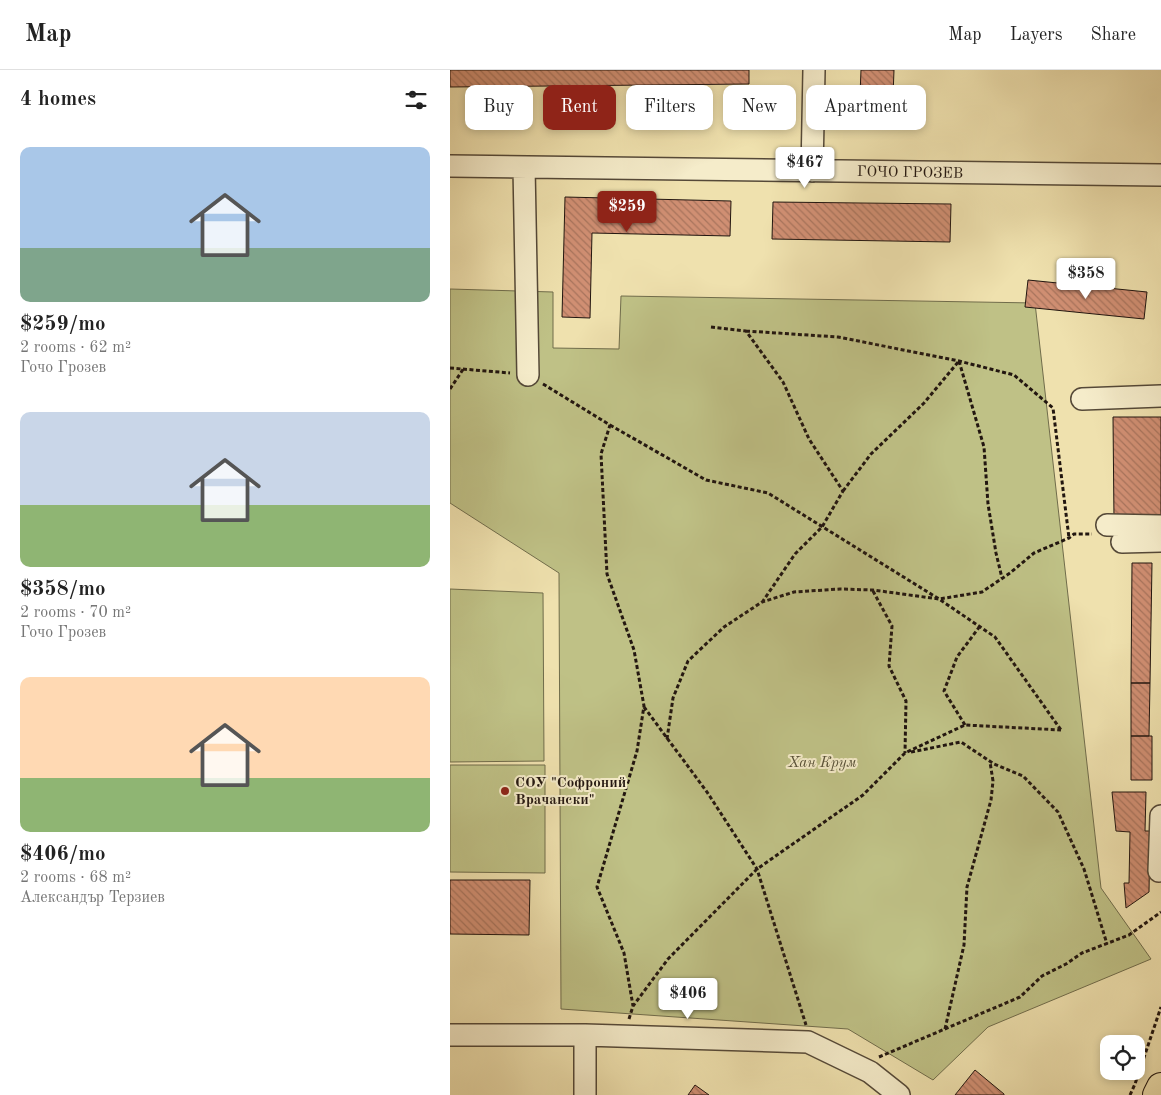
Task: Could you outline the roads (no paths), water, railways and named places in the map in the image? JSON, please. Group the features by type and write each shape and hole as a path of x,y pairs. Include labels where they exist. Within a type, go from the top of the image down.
{"main road":[{"path":"1157,1095 1161,1087"}],"street":[{"path":"812,171 814,70"},
{"name":"ГОЧО ГРОЗЕВ","path":"450,166 1161,176"},
{"path":"524,168 528,374"},
{"path":"1082,399 1161,396"},
{"path":"1100,529 1161,526"},
{"path":"1122,542 1161,541"},
{"path":"1159,871 1161,816"},
{"path":"450,1035 585,1035 808,1042 870,1072 899,1095"},
{"path":"585,1035 585,1095"}],"place":[{"name":"СОУ \"Софроний Врачански\"","path":"505,791"}],"park label":[{"name":"Хан Крум","path":"822,762"}]}
